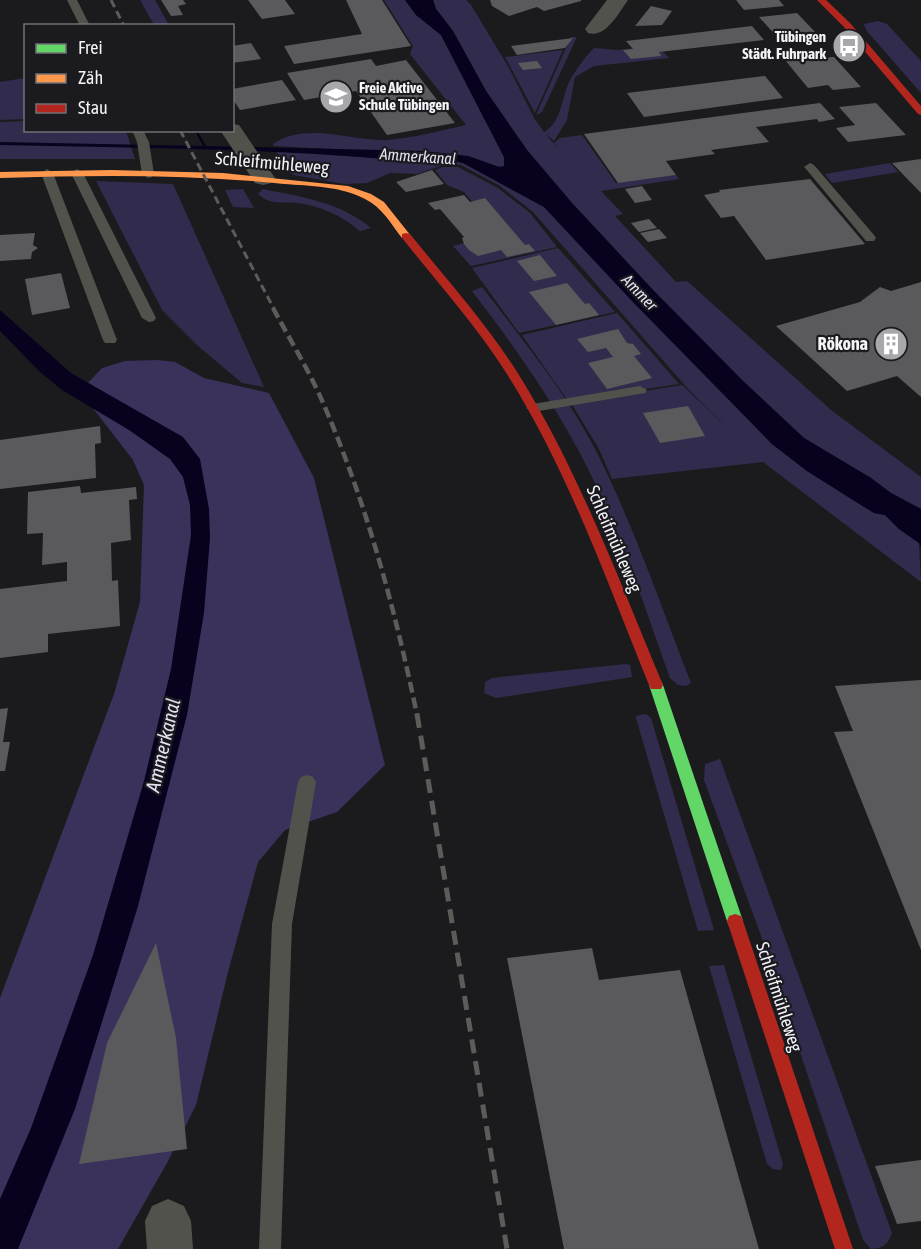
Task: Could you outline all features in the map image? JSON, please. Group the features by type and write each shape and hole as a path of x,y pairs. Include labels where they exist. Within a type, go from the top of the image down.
{"street":[{"path":"595,29 618,0"},
{"path":"821,0 845,23 921,112"},
{"path":"232,132 263,178"},
{"name":"Schleifmühleweg","path":"0,175 77,173 263,178 361,192 378,202 480,329 533,408 566,468 660,695 844,1249"}],"lane":[{"path":"72,0 84,24"},
{"path":"138,132 143,142 148,174"},
{"path":"810,167 870,238"},
{"path":"47,173 110,340"},
{"path":"77,173 149,318"},
{"path":"533,408 640,390"},
{"path":"270,1249 282,924 307,782"}],"shaded area":[{"path":"140,0 155,0 168,24 153,24"},
{"path":"384,0 405,0 416,15 441,35 504,157 504,166 499,167 468,156 274,146 273,144 286,137 299,134 314,133 387,140 466,125 410,54 413,46"},
{"path":"433,0 466,0 471,5 544,132 550,128 558,116 571,78 594,48 618,50 657,46 669,58 594,66 575,77 567,120 554,141 545,133 559,150 554,143 560,138 582,135 616,183 676,175 679,179 601,191 623,214 615,216 676,282 687,281 831,410 921,477 921,509 891,493 871,478 804,438 743,381 654,291 572,203 527,150 486,91 453,31 436,9"},
{"path":"878,21 887,24 921,61 921,93 866,30 864,24"},
{"path":"571,37 576,37 576,39 542,112 536,115"},
{"path":"563,50 535,113 505,57"},
{"path":"24,78 24,119 0,120 0,82"},
{"path":"24,121 24,132 126,132 135,159 0,159 0,122"},
{"path":"276,151 389,159 452,160 463,163 544,207 772,444 807,471 853,500 874,513 885,515 899,529 919,543 921,582 763,462 612,479 599,449 571,403 682,385 730,430 689,390 533,212 500,186 461,165 446,164 417,174 390,173 367,183 345,184 293,175"},
{"path":"890,163 898,172 832,183 825,174"},
{"path":"443,167 458,167 498,188 530,213 557,247 471,266 453,246 499,234 464,192 447,185 435,170"},
{"path":"96,181 173,184 264,387 242,383 198,346 162,310"},
{"path":"243,189 254,208 233,207 225,190"},
{"path":"263,189 333,206 347,212 371,228 360,231 339,216 323,209 298,203 268,200 258,194"},
{"path":"558,248 615,312 519,333 472,268"},
{"path":"482,287 556,385 594,447 634,534 691,683 686,686 678,685 670,678 636,581 584,461 540,386 472,291"},
{"path":"617,313 679,384 568,401 522,335"},
{"path":"125,361 175,362 204,378 269,393 314,478 385,765 337,812 285,830 258,862 228,972 196,1105 167,1163 118,1249 0,1249 0,998 114,694 140,602 144,485 133,460 89,403 85,386 102,368"},
{"path":"630,665 632,677 496,698 484,693 485,682 492,678"},
{"path":"646,714 651,718 714,930 698,931 636,718 636,716"},
{"path":"720,759 892,1233 887,1243 879,1248 871,1249 863,1240 760,933 704,780 705,764"},
{"path":"724,965 783,1164 781,1170 773,1169 767,1164 709,966"}],"water":[{"path":"405,0 433,0 436,9 453,31 486,91 527,150 572,203 654,291 743,381 804,438 871,478 891,493 921,509 921,547 885,515 874,513 853,500 807,471 772,444 544,207 463,163 444,160 242,151 0,145 0,142 203,146 196,132 198,132 206,146 424,151 468,156 499,167 504,166 504,157 441,35 416,15"},
{"name":"Ammerkanal","path":"0,310 71,373 183,437 200,459 209,509 210,538 204,613 187,715 138,906 75,1109 18,1249 0,1249 0,1199 31,1128 93,955 144,781 171,669 191,535 190,505 183,477 170,459 129,430 62,390 40,372 0,331"}],"building":[{"path":"161,0 183,0 186,4 178,6 183,15 171,16"},
{"path":"248,0 285,0 295,14 262,19"},
{"path":"346,0 382,0 411,46 294,64 284,46 362,34"},
{"path":"490,0 581,1 544,11 537,7 509,16 492,6"},
{"path":"736,0 779,0 784,6 744,10"},
{"path":"651,6 672,11 662,25 635,26"},
{"path":"797,13 816,33 778,38 759,17"},
{"path":"752,26 764,40 659,52 661,56 631,59 623,50 633,49 626,41"},
{"path":"573,38 565,48 517,55 511,46"},
{"path":"251,43 261,59 234,63 234,46"},
{"path":"834,57 861,87 833,90 828,85 808,88 785,60"},
{"path":"371,59 376,66 406,60 455,123 387,135 356,91 304,100 287,73"},
{"path":"537,61 542,68 523,70 518,63"},
{"path":"765,76 783,98 644,117 627,93"},
{"path":"282,80 296,100 240,110 234,101 234,89"},
{"path":"820,103 835,119 819,122 817,119 756,127 769,142 711,150 715,154 666,161 676,175 618,183 584,134"},
{"path":"876,103 906,135 848,142 836,128 855,125 839,107"},
{"path":"921,159 921,193 892,163"},
{"path":"432,170 444,184 406,192 396,182"},
{"path":"810,179 865,244 766,260 734,216 721,218 704,195 720,192 719,190"},
{"path":"642,186 652,200 635,203 625,189"},
{"path":"464,195 470,202 485,198 525,245 529,244 535,251 507,257 501,250 478,256 469,250 464,244 462,238 464,237 440,209 435,210 428,203"},
{"path":"649,219 657,228 639,232 631,223"},
{"path":"659,229 667,238 648,242 640,233"},
{"path":"35,233 33,245 38,248 32,252 31,259 0,261 0,235"},
{"path":"540,255 557,276 534,281 517,261"},
{"path":"61,273 70,308 32,315 25,279"},
{"path":"921,282 921,397 897,376 847,391 776,326 860,302 880,287 891,291"},
{"path":"567,283 585,304 589,303 599,315 556,325 529,292"},
{"path":"618,329 627,343 633,344 641,354 634,356 652,378 607,389 588,363 613,357 606,348 588,352 577,339"},
{"path":"688,406 705,436 660,443 643,413"},
{"path":"100,426 101,443 95,444 96,478 0,489 0,440"},
{"path":"80,486 81,493 136,487 137,499 129,500 131,540 111,543 112,581 118,580 120,626 48,634 48,652 0,658 0,589 67,581 67,562 42,565 43,533 27,534 28,492"},
{"path":"921,680 921,950 834,732 853,731 835,686"},
{"path":"8,708 3,742 10,742 5,771 0,771 0,709"},
{"path":"156,943 176,1038 187,1149 79,1164 107,1043"},
{"path":"592,948 599,980 680,970 759,1249 564,1249 507,958"},
{"path":"921,1160 921,1221 897,1224 875,1166"}],"railway":[{"path":"111,0 123,24"},
{"path":"181,132 274,309"},
{"path":"273,308 318,393 354,481 389,597 417,715"},
{"path":"417,714 507,1249"}],"traffic: fast":[{"path":"656,685 735,921"}],"traffic: slow":[{"path":"0,175 186,174 327,185 358,192 376,201 406,236"}],"traffic: jam":[{"path":"821,0 847,25 921,112"},
{"path":"406,236 498,352 524,393 579,500 656,685"},
{"path":"735,921 844,1249"}],"place":[{"name":"Tübingen Städt. Fuhrpark","path":"849,46"},
{"name":"Freie Aktive Schule Tübingen","path":"336,97"},
{"name":"Rökona","path":"891,344"}],"water label":[{"name":"Ammer","path":"640,292"}]}
